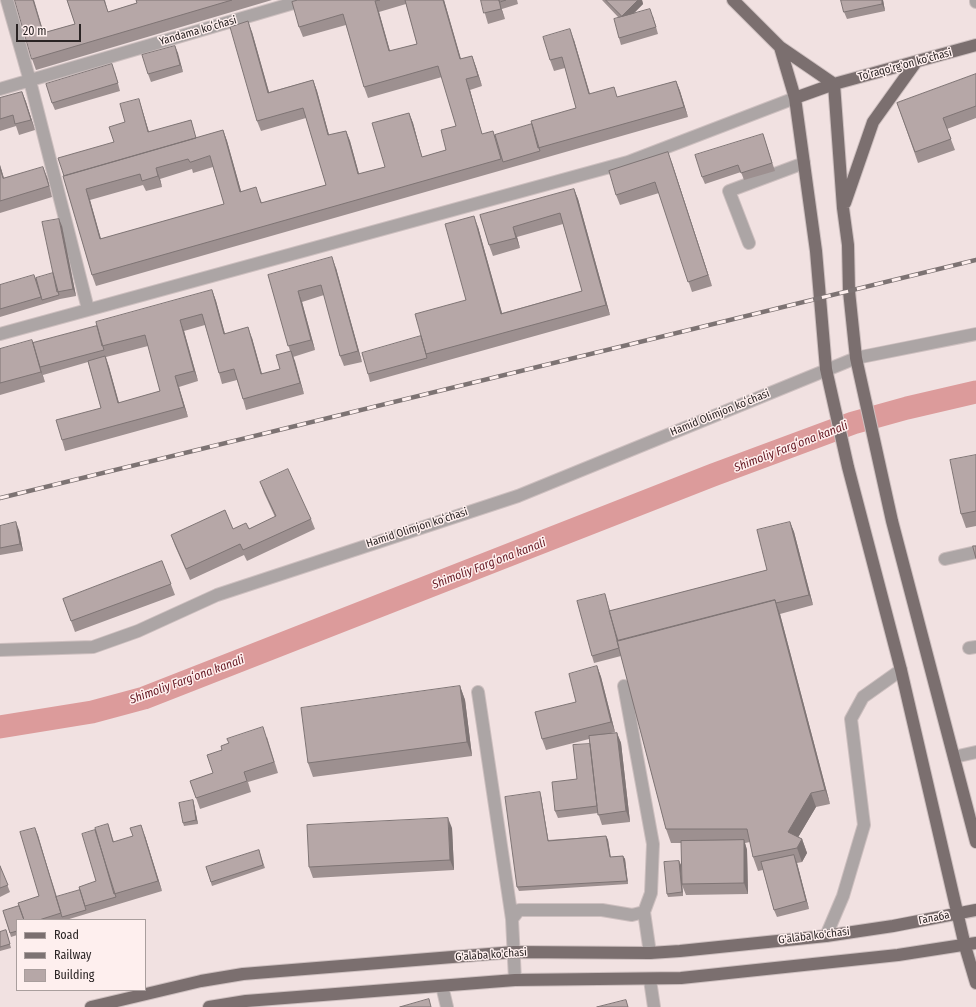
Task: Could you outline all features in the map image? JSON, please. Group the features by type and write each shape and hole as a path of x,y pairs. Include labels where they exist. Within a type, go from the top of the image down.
{"main road":[{"path":"733,0 780,47 834,84 843,208 848,245 849,291 856,358 879,464 930,672 976,842"},
{"name":"To'raqo'rg'on ko'chasi","path":"795,98 834,84 976,45"},
{"path":"780,47 795,98 816,251 826,369 848,467 901,670 958,913 970,945 976,983"},
{"path":"843,208 873,122 916,62"},
{"name":"Галаба","path":"893,926 976,910"},
{"name":"G'alaba ko'chasi","path":"91,1007 201,981 243,974 514,952 650,953 826,936 893,926"},
{"path":"209,1007 246,1001 515,980 650,980 681,978 898,955 970,945"}],"street":[{"path":"7,0 30,81 88,309"},
{"name":"Yandama koʻchasi","path":"0,89 304,0"},
{"path":"0,334 628,162 795,98"},
{"path":"749,243 729,191 804,163"},
{"name":"Hamid Olimjon koʻchasi","path":"0,650 93,647 138,631 217,595 518,496 856,358 976,334"},
{"path":"945,559 976,552"},
{"path":"826,936 843,896 864,825 850,719 863,697 901,670"},
{"path":"624,686 652,844 651,893 644,912 650,953"},
{"path":"478,692 512,919 515,980"},
{"path":"954,757 976,752"},
{"path":"512,919 519,910 528,908 602,910 632,915 644,912"},
{"path":"650,980 654,1007"},
{"path":"442,986 448,1007"}],"building":[{"path":"15,0 33,0 43,33 75,24 67,0 104,0 108,12 137,3 136,0 232,0 32,59"},
{"path":"298,0 380,0 375,1 389,51 417,44 405,0 443,0 460,59 472,56 478,76 466,79 482,134 493,131 501,159 92,275 63,176 223,130 240,192 256,187 261,203 326,185 303,108 257,121 230,27 248,21 268,93 313,80 328,135 346,131 358,174 385,167 372,123 409,113 422,157 446,150 441,130 456,126 438,66 364,87 343,14 299,27 292,2","holes":["210,156 224,204 100,239 86,189 140,174 142,181 158,176 156,168 188,159 190,162"]},
{"path":"481,0 499,0 501,9 484,13"},
{"path":"606,0 638,0 622,16"},
{"path":"841,0 882,0 882,4 844,12"},
{"path":"650,9 656,27 619,38 614,19"},
{"path":"570,29 589,94 614,87 617,97 676,81 684,107 538,148 531,121 576,108 562,57 550,60 543,37"},
{"path":"175,46 180,65 148,74 142,55"},
{"path":"112,64 118,83 52,103 46,84"},
{"path":"976,74 976,106 943,118 951,139 915,152 897,103"},
{"path":"22,92 31,120 15,124 13,115 0,119 0,98"},
{"path":"139,99 148,132 191,120 196,138 64,176 58,158 114,142 109,127 125,122 120,104"},
{"path":"532,124 540,151 503,162 495,135"},
{"path":"763,134 772,163 741,173 738,165 702,177 695,155"},
{"path":"668,152 708,275 688,282 655,182 616,195 609,171"},
{"path":"43,167 49,186 0,201 0,168 3,178"},
{"path":"574,189 606,305 426,354 415,314 466,300 445,224 474,216 501,314 582,291 560,213 513,227 516,238 489,245 480,215"},
{"path":"59,219 73,289 57,292 42,222"},
{"path":"332,257 358,351 340,356 321,285 298,291 311,340 288,346 268,275"},
{"path":"53,273 59,295 42,300 36,278"},
{"path":"34,275 41,297 0,309 0,285"},
{"path":"212,290 224,334 248,327 261,374 280,369 276,355 291,351 300,383 243,399 234,369 219,373 202,314 180,320 194,371 175,376 184,407 62,440 56,420 101,408 88,361 105,356 118,403 160,391 145,335 102,346 96,322"},
{"path":"97,326 104,350 40,367 33,343"},
{"path":"421,336 427,358 368,374 362,353"},
{"path":"32,340 41,372 0,383 0,349"},
{"path":"976,455 976,511 961,514 950,460"},
{"path":"288,469 311,519 243,550 240,544 186,569 171,535 225,510 233,529 246,523 249,529 276,516 260,482"},
{"path":"16,522 20,544 0,548 0,526"},
{"path":"790,522 809,595 776,603 775,600 618,641 609,611 767,570 757,530"},
{"path":"973,546 976,546 976,558"},
{"path":"162,561 171,584 71,621 63,599"},
{"path":"605,594 619,648 592,656 577,601"},
{"path":"775,600 825,790 811,793 788,832 802,839 797,848 753,857 747,829 666,829 617,641"},
{"path":"597,666 611,722 542,739 535,712 576,702 569,674"},
{"path":"460,686 467,742 308,763 301,708"},
{"path":"263,727 274,762 244,772 247,781 196,798 190,781 213,773 207,755 222,750 221,746 229,743 227,739"},
{"path":"617,733 626,811 598,815 589,736"},
{"path":"590,744 597,806 555,811 552,782 577,779 573,745"},
{"path":"540,792 548,841 606,836 610,857 623,856 627,881 517,887 505,797"},
{"path":"193,800 196,820 183,823 179,803"},
{"path":"448,818 450,860 309,867 307,825"},
{"path":"108,824 113,842 133,836 130,828 141,825 158,881 114,894 95,828"},
{"path":"35,828 61,913 42,919 24,919 18,903 39,896 20,832"},
{"path":"95,830 116,897 85,906 79,887 96,881 82,834"},
{"path":"744,840 744,883 682,884 681,841"},
{"path":"259,850 263,865 211,882 206,867"},
{"path":"794,855 806,901 774,910 761,862"},
{"path":"679,861 682,892 667,894 664,862"},
{"path":"0,866 8,885 0,888"},
{"path":"80,890 86,910 62,917 56,897"},
{"path":"19,906 24,919 16,919 16,931 10,933 3,911"},
{"path":"6,930 10,944 0,947 0,932"},
{"path":"429,999 431,1007 400,1007"},
{"path":"626,1000 628,1007 597,1007"}],"waterway":[{"name":"Shimoliy Fargʻona kanali","path":"0,727 92,712 144,698 713,475 853,423 907,408 976,392"}],"railway":[{"path":"0,498 976,260"}]}
